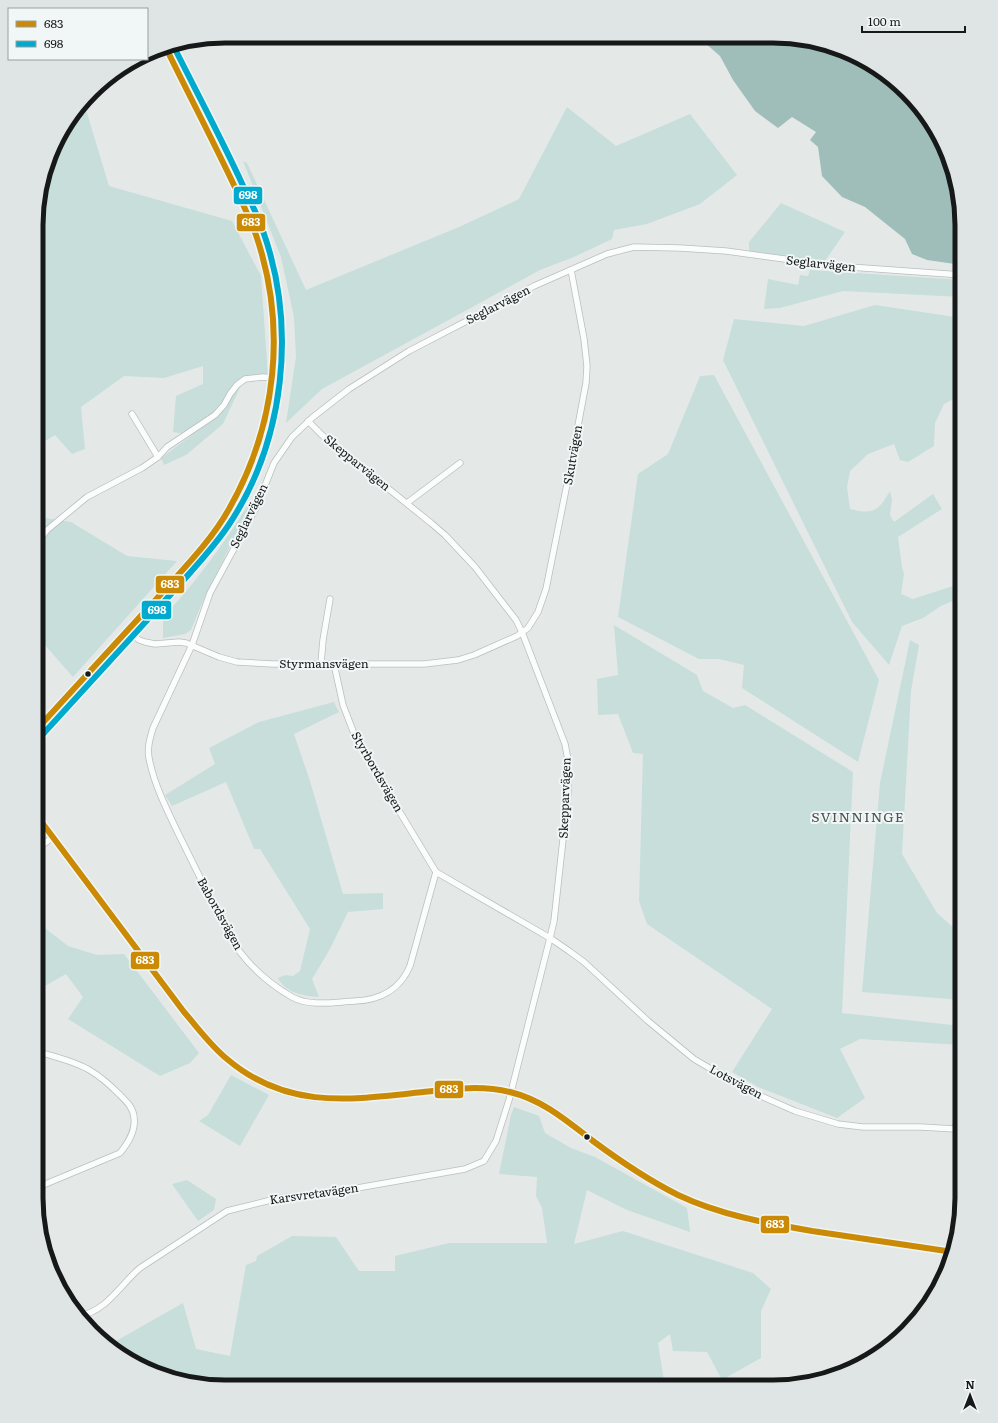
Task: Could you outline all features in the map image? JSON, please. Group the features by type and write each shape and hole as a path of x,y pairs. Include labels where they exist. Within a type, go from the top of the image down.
{"main road":[{"path":"43,722 203,546 228,510 249,470 257,448 269,404 274,378 274,338 271,295 264,262 255,233 224,165 168,53"}],"street":[{"name":"Seglarvägen","path":"192,645 210,593 256,508 274,463 288,442 308,421 349,389 409,351 534,286 613,252 634,247 719,250 836,266 955,274"},
{"name":"Skutvägen","path":"522,632 528,628 538,612 546,590 586,383 587,366 584,339 571,270"},
{"path":"43,536 47,530 87,497 142,468 158,457 167,447 215,414 224,405 237,385 245,379 263,377 274,378"},
{"path":"132,414 158,457"},
{"name":"Skepparvägen","path":"308,421 323,436 446,535 512,614 522,632 565,744 568,760 568,794 554,921 511,1092"},
{"path":"407,504 460,464"},
{"path":"321,663 323,640 330,599"},
{"name":"Styrmansvägen","path":"128,630 139,640 151,644 179,642 192,645 236,662 273,664 446,663 474,655 517,636 522,632"},
{"name":"Babordsvägen","path":"192,645 153,728 149,746 153,775 164,804 194,867 234,943 256,970 285,992 305,1002 359,1001 380,997 390,992 404,977 410,966 436,872"},
{"name":"Styrbordsvägen","path":"334,664 343,705 353,731 372,766 436,872"},
{"path":"43,824 207,1039 228,1060 261,1082 285,1092 304,1097 332,1099 352,1099 466,1088 489,1088 511,1092 539,1102 558,1113 634,1170 659,1185 687,1199 721,1212 766,1224 947,1251"},
{"path":"43,844 53,837"},
{"name":"Lotsvägen","path":"436,872 550,938 584,962 648,1021 694,1059 745,1089 795,1111 838,1124 863,1127 921,1127 955,1129"},
{"path":"43,1053 65,1060 90,1071 113,1088 129,1104 134,1117 134,1129 129,1142 120,1153 43,1185"},
{"name":"Karsvretavägen","path":"85,1314 95,1311 111,1299 140,1268 227,1211 279,1198 346,1190 465,1169 484,1161 496,1141 511,1092"}],"shaded area":[{"path":"705,43 785,43 820,49 864,67 893,88 910,105 931,134 949,178 955,213 955,264 927,260 912,254 905,239 865,207 842,197 822,176 818,147 810,140 816,132 792,117 778,128 755,111 733,80 720,56"},
{"path":"567,107 616,146 690,114 737,175 700,204 647,224 614,230 612,239 574,257 540,270 322,389 286,423 296,357 294,317 281,257 243,161 247,163 306,290 459,227 519,199"},
{"path":"86,108 109,186 232,221 261,276 268,376 242,383 223,424 186,455 164,465 161,458 192,435 173,432 176,396 203,384 203,366 164,378 124,376 81,407 85,449 72,454 55,435 43,442 43,213 49,178 57,156 67,134"},
{"path":"781,203 845,232 825,261 749,251 749,242"},
{"path":"810,270 955,280 955,297 843,291 780,308 764,309 768,279 798,285 800,275 808,276"},
{"path":"875,305 955,317 955,398 944,404 935,423 934,446 908,462 900,460 894,444 868,454 850,471 847,487 850,509 865,512 874,510 882,503 890,491 892,500 890,515 894,522 933,494 942,509 898,537 904,574 901,594 913,599 955,585 955,600 941,606 923,618 902,626 889,665 852,622 723,360 734,319 804,326"},
{"path":"714,375 879,680 858,762 742,688 744,665 719,659 699,659 618,617 638,474 668,454 700,376"},
{"path":"250,502 251,505 205,596 191,630 185,634 163,638 163,617 210,562"},
{"path":"43,518 71,522 127,556 177,561 73,677 43,643"},
{"path":"614,625 697,675 703,691 733,708 745,705 853,772 842,1013 955,1025 955,1045 860,1039 840,1049 865,1098 837,1118 758,1087 732,1072 772,1009 647,924 639,901 643,754 633,753 618,714 598,715 597,679 618,675"},
{"path":"910,640 919,645 911,691 902,854 937,913 955,928 955,999 862,992 880,783"},
{"path":"334,702 339,712 294,734 310,781 343,894 383,893 383,909 348,912 330,949 312,979 319,997 296,993 285,987 278,978 285,975 293,976 300,971 310,929 260,849 254,849 226,782 172,806 165,795 215,764 209,748 259,722"},
{"path":"43,926 68,946 97,955 124,954 199,1053 190,1063 160,1076 68,1019 83,997 66,974 43,987"},
{"path":"231,1075 269,1095 240,1146 199,1121 208,1115"},
{"path":"514,1107 539,1116 545,1133 571,1148 595,1157 687,1208 690,1232 627,1210 587,1190 574,1244 623,1231 753,1273 771,1289 761,1311 761,1358 722,1380 707,1352 673,1351 670,1334 658,1343 664,1380 213,1380 178,1374 156,1366 134,1356 115,1343 183,1303 196,1349 230,1356 246,1265 256,1261 257,1256 292,1236 336,1237 359,1271 395,1271 395,1256 449,1243 547,1243 542,1208 536,1196 537,1177 499,1174"},
{"path":"187,1180 216,1199 214,1210 198,1221 172,1184"}],"transit line":[{"name":"698","path":"43,734 205,556 221,536 247,493 262,458 273,421 280,383 282,344 280,306 274,268 263,231 255,211 175,50"},
{"name":"683","path":"43,722 197,554 222,521 245,477 258,444 267,409 272,375 274,340 272,304 266,269 256,235 247,214 224,164 168,53"},
{"name":"683","path":"43,824 184,1012 204,1036 227,1059 250,1075 273,1087 296,1094 320,1098 344,1099 466,1088 510,1092 533,1100 554,1112 613,1156 656,1183 678,1195 710,1208 744,1218 795,1228 947,1251"}],"district":[{"name":"SVINNINGE","path":"858,817"}]}
